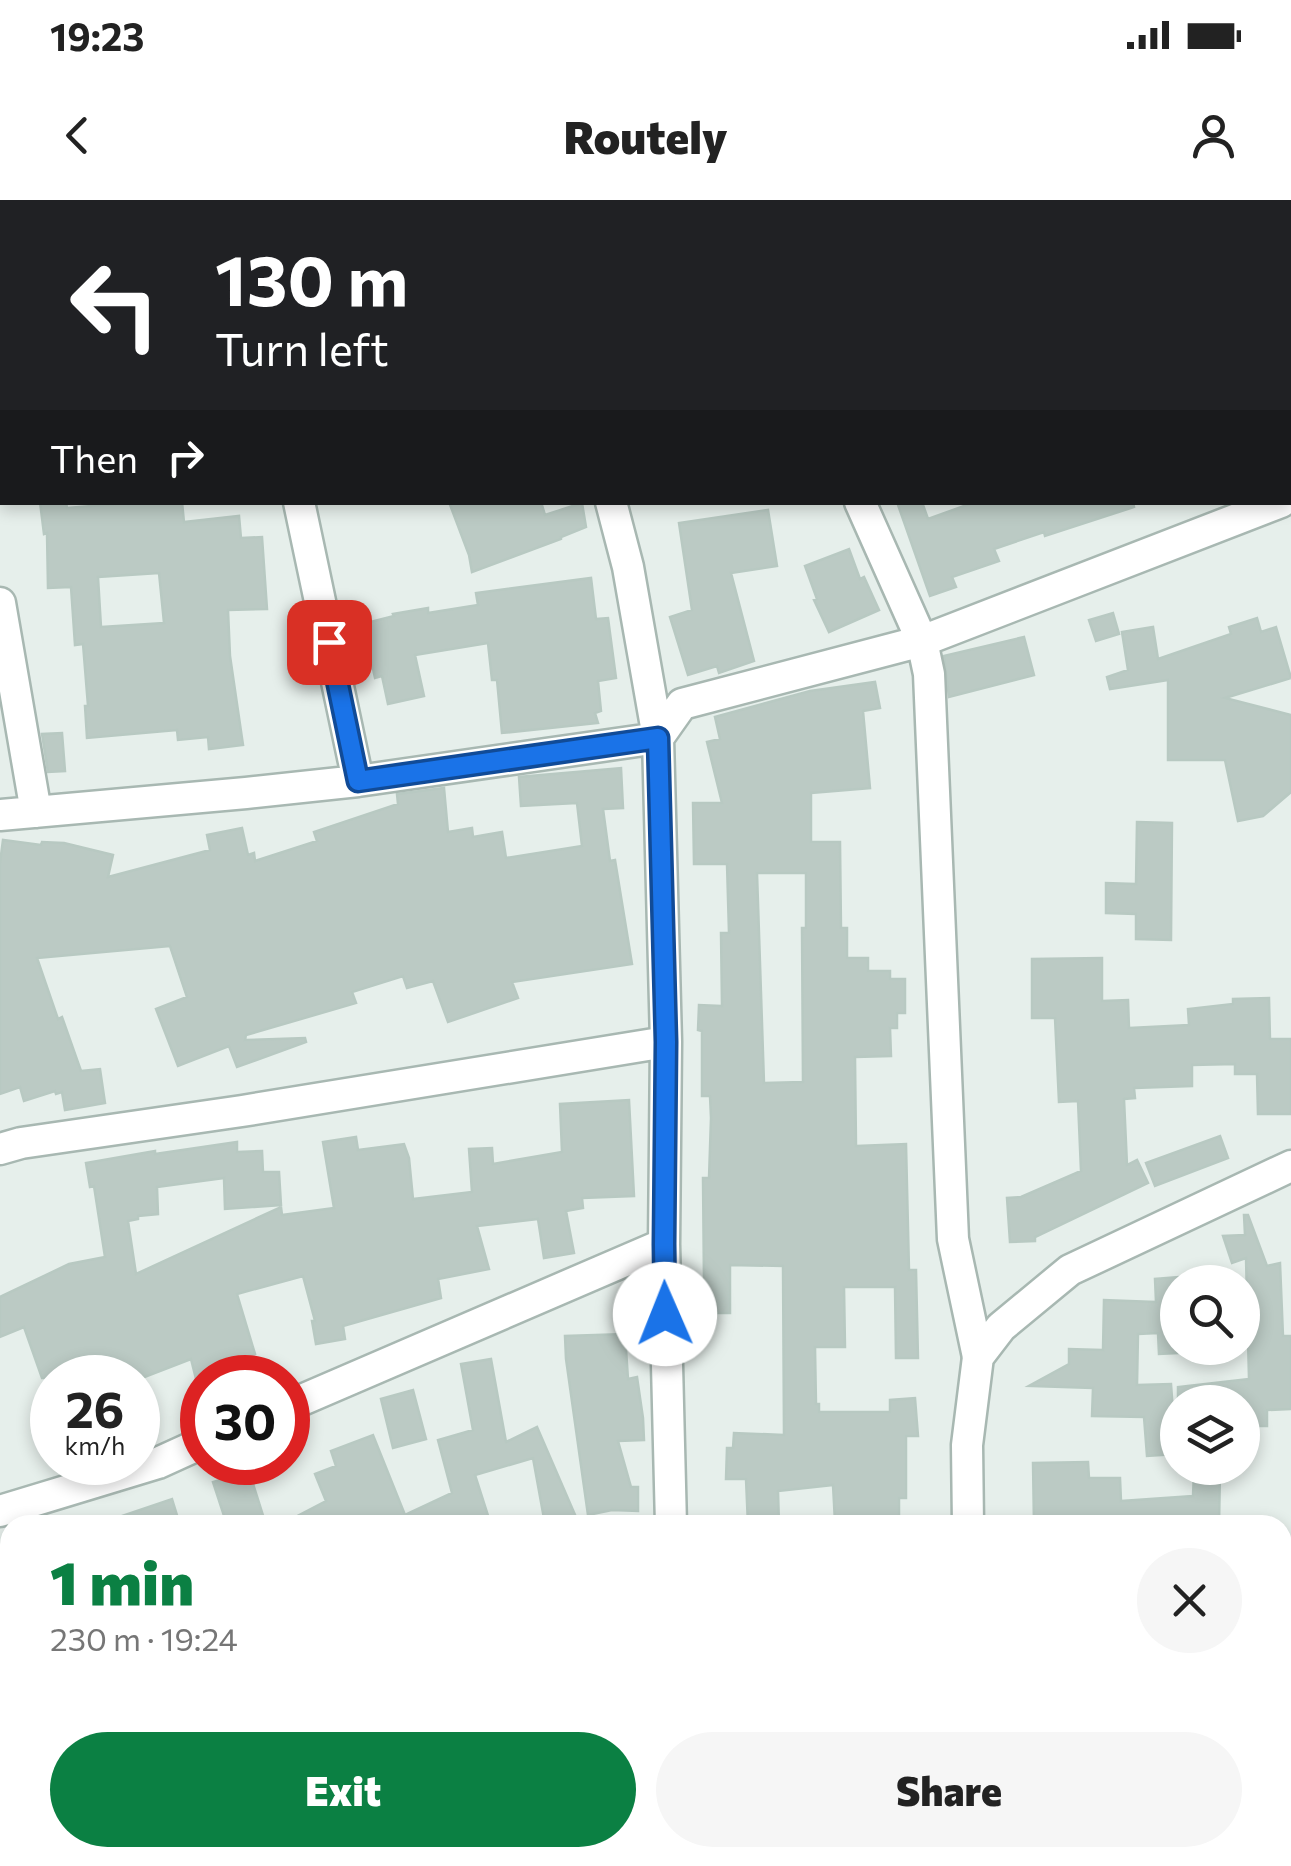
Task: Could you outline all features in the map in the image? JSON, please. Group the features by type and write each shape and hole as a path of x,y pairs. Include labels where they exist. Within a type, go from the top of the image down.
{"street":[{"path":"300,505 358,781"},
{"path":"612,505 628,567 658,738 666,1042 664,1244 671,1515"},
{"path":"861,505 922,641 929,674 953,1239 978,1357 967,1446 968,1515"},
{"path":"0,815 358,781 658,738 682,704 922,641 1273,505"},
{"path":"0,603 36,812"},
{"path":"0,1149 666,1042"},
{"path":"978,1357 1001,1326 1070,1270 1291,1166"},
{"path":"310,1397 664,1244"},
{"path":"0,1510 180,1453"}],"building":[{"path":"40,505 182,505 184,522 239,516 241,538 262,537 267,609 228,610 230,656 243,745 209,749 208,737 178,740 177,730 87,738 83,644 75,645 71,587 48,588 47,533 44,534","holes":["159,573 164,623 101,627 98,577"]},
{"path":"450,505 542,505 545,515 582,505 586,527 561,539 472,572"},
{"path":"898,505 923,505 928,519 967,505 1134,505 994,549 999,561 952,577 956,587 930,596"},
{"path":"768,510 777,566 731,573 754,661 719,673 717,666 688,675 670,617 692,610 679,523"},
{"path":"849,549 860,579 864,577 879,610 829,632 814,600 817,599 805,566"},
{"path":"591,578 596,619 608,618 616,678 598,681 598,723 502,733 497,680 492,680 488,643 415,655 424,696 388,704 382,676 375,678 363,624 428,608 428,613 478,605 476,593"},
{"path":"1113,613 1119,634 1096,641 1089,620"},
{"path":"1257,618 1261,632 1276,627 1291,678 1225,698 1291,715 1291,792 1263,816 1238,821 1225,760 1168,760 1168,680 1110,689 1107,677 1128,670 1122,632 1153,627 1158,659 1231,634 1229,627"},
{"path":"1024,637 1034,675 949,697 944,656"},
{"path":"875,682 880,708 863,711 870,788 811,793 811,842 840,842 841,928 847,928 847,958 868,958 868,971 890,971 890,979 905,979 905,1013 897,1013 897,1028 890,1028 891,1056 855,1057 856,1146 906,1144 909,1270 916,1270 918,1358 896,1358 895,1287 844,1287 845,1347 815,1347 816,1404 819,1412 890,1412 890,1400 915,1398 918,1436 906,1436 906,1498 899,1498 899,1515 835,1515 833,1485 778,1491 779,1515 748,1515 746,1479 726,1479 727,1448 733,1448 734,1433 784,1435 783,1266 730,1265 730,1313 699,1313 699,1284 704,1284 703,1178 709,1178 711,1118 710,1096 702,1096 699,1005 722,1006 721,933 729,933 727,864 694,864 693,803 722,803 707,742 720,739 715,717 810,691","holes":["757,873 806,873 806,928 802,928 803,1082 764,1083"]},
{"path":"62,733 65,771 48,772 42,734"},
{"path":"621,768 623,808 603,809 632,964 512,982 518,998 448,1022 433,981 407,988 403,976 352,992 356,1003 246,1035 245,1040 305,1038 306,1042 237,1067 229,1046 178,1066 156,1009 187,997 170,946 37,958 81,1071 100,1069 105,1103 65,1110 62,1092 24,1101 20,1087 0,1094 3,840 41,845 64,843 113,855 108,877 210,850 207,835 242,828 248,855 254,853 255,861 317,841 314,832 398,804 397,794 444,788 448,832 472,828 473,837 502,832 506,858 582,846 577,803 521,806 519,777"},
{"path":"1137,822 1172,823 1171,940 1136,939 1136,914 1106,913 1106,883 1136,884"},
{"path":"1102,958 1102,1001 1128,1000 1129,1028 1189,1025 1188,1009 1233,1004 1233,999 1269,998 1270,1039 1291,1039 1291,1114 1258,1114 1257,1074 1235,1074 1235,1064 1192,1065 1192,1086 1134,1088 1135,1098 1124,1099 1127,1165 1137,1160 1148,1183 1035,1237 1035,1241 1010,1242 1007,1198 1021,1197 1081,1171 1078,1101 1059,1102 1055,1018 1032,1018 1032,959"},
{"path":"629,1100 634,1196 582,1198 583,1208 566,1211 574,1253 544,1258 538,1219 477,1226 489,1269 438,1279 441,1298 343,1326 345,1339 316,1344 315,1321 303,1276 237,1294 255,1354 180,1355 180,1363 160,1371 160,1355 34,1355 24,1327 0,1337 0,1297 69,1264 105,1257 94,1186 90,1187 86,1163 237,1142 237,1152 262,1151 263,1172 279,1172 281,1205 225,1209 224,1178 157,1187 158,1214 128,1221 136,1274 281,1207 282,1215 334,1208 323,1142 356,1137 358,1150 404,1144 413,1199 472,1192 469,1149 492,1148 493,1164 562,1152 560,1104"},
{"path":"1220,1136 1228,1158 1155,1186 1146,1163"},
{"path":"1244,1215 1248,1215 1267,1266 1280,1263 1283,1336 1291,1336 1291,1409 1267,1410 1267,1426 1260,1426 1260,1385 1196,1385 1249,1379 1249,1365 1260,1365 1260,1265 1246,1265 1246,1258 1232,1263 1223,1236 1245,1235"},
{"path":"1155,1279 1160,1279 1160,1354 1158,1333 1138,1334 1137,1385 1171,1384 1171,1385 1160,1385 1160,1455 1147,1456 1144,1417 1092,1416 1093,1388 1029,1386 1069,1364 1069,1349 1103,1350 1104,1300 1156,1302"},
{"path":"625,1334 628,1379 637,1377 644,1440 618,1441 631,1487 638,1487 638,1511 612,1510 588,1515 565,1336"},
{"path":"491,1359 506,1442 537,1427 575,1515 543,1515 533,1458 475,1475 488,1515 405,1515 452,1493 438,1440 473,1430 461,1364"},
{"path":"413,1390 426,1439 393,1448 381,1399"},
{"path":"373,1435 405,1515 299,1515 326,1501 315,1474 336,1466 331,1451"},
{"path":"1088,1462 1089,1478 1120,1478 1121,1501 1193,1496 1193,1485 1220,1485 1219,1515 1034,1515 1033,1463"},
{"path":"214,1485 253,1485 263,1515 224,1515"},
{"path":"172,1499 177,1515 125,1515"}],"route":[{"path":"329,642 358,781 658,738 666,1042 665,1314"}]}
